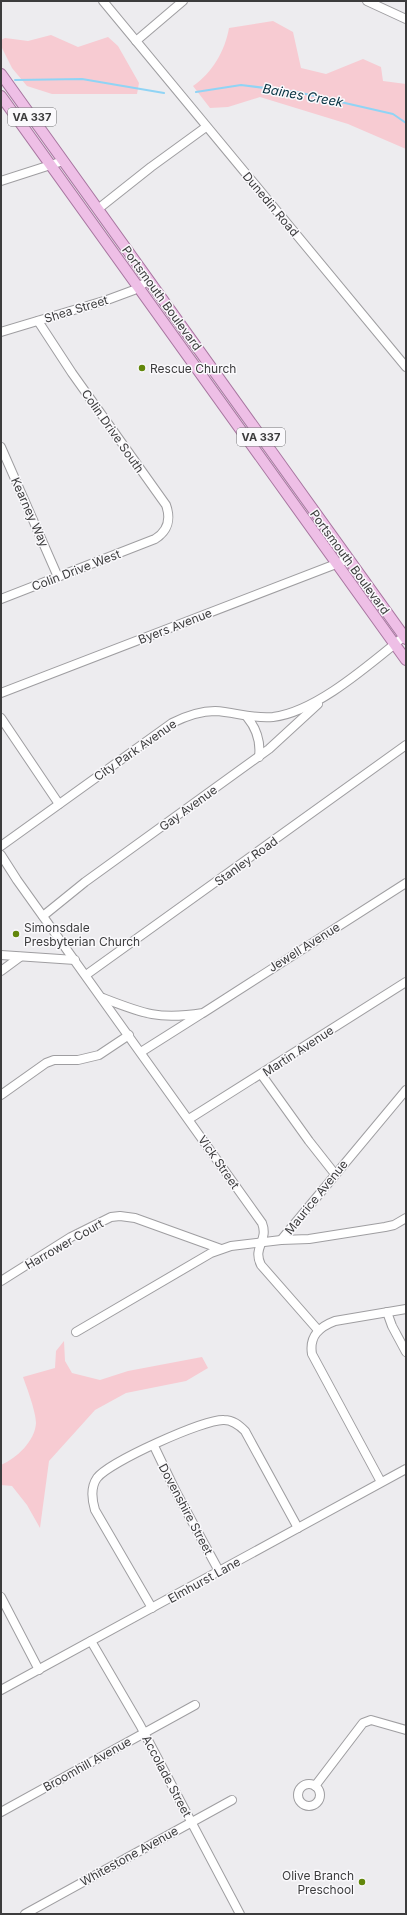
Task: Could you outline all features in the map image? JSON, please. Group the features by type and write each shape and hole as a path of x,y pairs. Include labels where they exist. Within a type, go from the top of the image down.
{"main road":[{"name":"Portsmouth Boulevard","path":"1,74 405,637"},
{"name":"Portsmouth Boulevard","path":"1,96 406,660"}],"street":[{"name":"Dunedin Road","path":"103,1 406,367"},
{"path":"172,11 173,1"},
{"path":"136,41 183,1"},
{"path":"367,1 406,19"},
{"path":"98,209 151,167 206,127"},
{"path":"1,181 63,160"},
{"name":"Shea Street","path":"1,332 101,302 138,287 149,280"},
{"name":"Colin Drive South","path":"38,321 72,373 166,505 169,518 167,526 158,537 151,540"},
{"name":"Kearney Way","path":"1,446 58,577"},
{"name":"Colin Drive West","path":"1,599 151,540"},
{"name":"Byers Avenue","path":"1,693 349,559"},
{"name":"City Park Avenue","path":"1,846 172,723 182,718 205,712 216,711 247,717 272,717 296,712 310,705 405,637"},
{"name":"Gay Avenue","path":"43,916 85,882 259,756 302,720 327,693"},
{"path":"247,717 257,731 260,744 259,756"},
{"path":"1,718 59,804"},
{"name":"Stanley Road","path":"86,975 406,745"},
{"name":"Vick Street","path":"1,855 262,1223 265,1230 258,1249 257,1257 261,1265 318,1330"},
{"name":"Jewell Avenue","path":"141,1052 406,883"},
{"path":"1,956 75,960"},
{"path":"1,971 20,957"},
{"name":"Martin Avenue","path":"189,1120 406,982"},
{"name":"Jewell Avenue","path":"102,998 150,1015 178,1017 203,1013"},
{"path":"1,1095 46,1063 54,1060 78,1060 99,1055 129,1035"},
{"path":"261,1074 309,1141 335,1174"},
{"name":"Maurice Avenue","path":"76,1332 221,1249 262,1241 281,1240 406,1090"},
{"name":"Harrower Court","path":"1,1281 71,1237 111,1217 120,1216 136,1218 221,1249"},
{"path":"281,1240 309,1239 385,1227 406,1218"},
{"path":"381,1482 312,1354 312,1342 318,1330 326,1324 406,1308"},
{"path":"387,1312 392,1326 406,1352"},
{"path":"152,1608 96,1510 92,1497 92,1489 98,1477 129,1457 195,1428 220,1420 236,1423 245,1431 298,1528"},
{"name":"Dovenshire Street","path":"154,1446 176,1492 219,1571"},
{"name":"Elmhurst Lane","path":"1,1690 406,1468"},
{"path":"1,1597 39,1670"},
{"name":"Accolade Street","path":"91,1641 144,1732 240,1914"},
{"name":"Broomhill Avenue","path":"1,1812 195,1705"},
{"path":"315,1786 363,1723 371,1720 406,1730"},
{"name":"Whitestone Avenue","path":"25,1914 232,1800"}],"shaded area":[{"path":"273,21 293,32 301,68 326,74 363,59 381,67 383,81 406,84 406,149 348,124 260,97 228,107 210,108 193,86 206,75 217,61 229,28"},
{"path":"51,35 78,47 108,37 118,46 139,83 137,94 52,94 27,86 12,68 1,46 1,40 5,38 28,41"},
{"path":"64,1341 65,1361 72,1373 100,1380 128,1371 202,1357 208,1368 186,1381 126,1393 95,1410 49,1461 40,1528 27,1505 12,1486 1,1485 1,1465 13,1458 24,1448 35,1430 35,1413 23,1377 55,1368 56,1351"}],"waterway":[{"name":"Baines Creek","path":"15,80 82,79 164,93"},
{"name":"Baines Creek","path":"196,92 241,85 297,92 393,114 406,123"}],"place":[{"name":"Rescue Church","path":"142,368"},
{"name":"Simonsdale Presbyterian Church","path":"16,934"},
{"name":"Olive Branch Preschool","path":"362,1882"}]}
